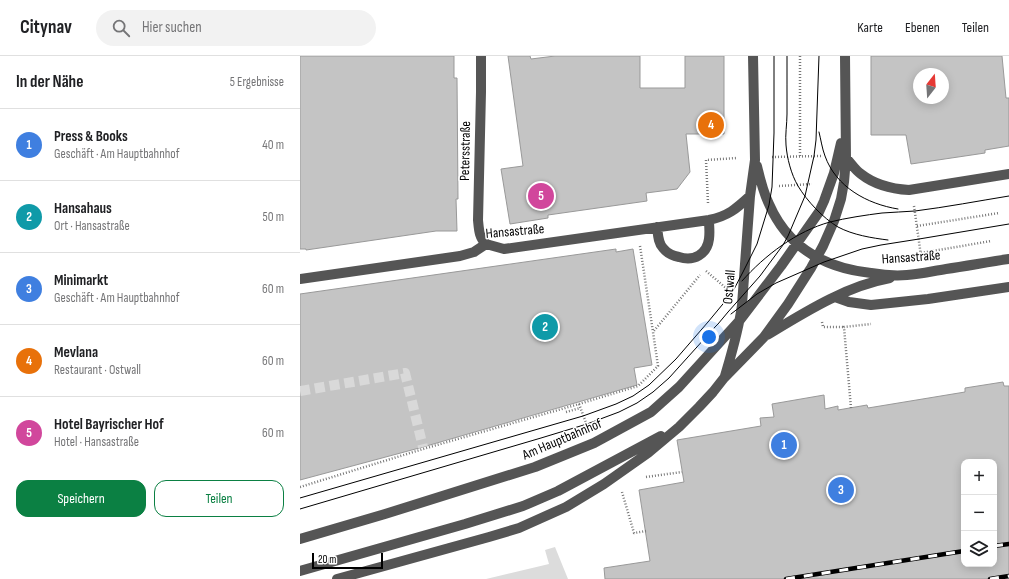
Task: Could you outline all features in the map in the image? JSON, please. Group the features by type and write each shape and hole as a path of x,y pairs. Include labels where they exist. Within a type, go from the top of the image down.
{"street":[{"name":"Petersstraße","path":"480,56 481,99 478,220 479,233 482,240 486,244"},
{"name":"Ostwall","path":"740,320 745,274 750,196 755,159 753,56"},
{"name":"Ostwall","path":"764,337 788,304 816,258 834,222 841,199 846,158 845,56"},
{"name":"Ostwall","path":"740,320 819,212 831,183 845,123"},
{"path":"846,158 862,174 880,185 894,189 909,190 1009,174"},
{"name":"Hansastraße","path":"755,159 762,188 776,219 788,236 796,244 824,262 857,272 885,275 907,275 1009,259"},
{"name":"Hansastraße","path":"300,279 460,256 474,252 486,244 504,249 720,218 732,211 750,196"},
{"path":"657,227 658,238 663,248 674,256 686,259 698,257 708,244 710,230 709,220"},
{"path":"337,579 518,528 566,507 604,484 648,453 679,427 764,337 807,311 835,297 864,285 884,279 907,275"},
{"path":"835,297 848,302 871,305 928,299 1009,287"},
{"path":"724,378 734,348 740,320"},
{"name":"Am Hauptbahnhof","path":"300,539 535,467 594,443 652,412 679,387 740,320"},
{"path":"300,571 523,506 558,491 679,427"}],"path":[{"path":"709,220 706,160 800,156 800,56"},
{"path":"762,188 831,183"},
{"path":"914,206 922,257"},
{"path":"917,226 999,213"},
{"path":"300,486 423,448 638,386 658,366 638,230"},
{"path":"921,253 991,241"},
{"path":"653,332 704,270"},
{"path":"821,321 823,327 844,327 876,323"},
{"path":"844,327 851,408"},
{"path":"566,412 580,408"},
{"path":"644,477 682,472"},
{"path":"621,489 634,533 646,531"}],"shaded area":[{"path":"555,547 568,579 486,579 549,564 545,550"}],"building":[{"path":"300,56 454,56 454,78 457,78 457,231 436,231 306,250 300,249"},
{"path":"508,56 530,56 531,59 555,56 640,56 640,88 685,88 685,56 724,56 724,134 686,134 690,172 677,189 646,193 647,201 548,215 548,218 510,224 501,169 523,166"},
{"path":"871,56 1002,56 1006,98 1009,98 1009,146 985,150 985,153 911,164 906,135 871,135"},
{"path":"616,249 616,252 633,249 652,365 634,368 637,385 423,447 300,480 300,294"},
{"path":"1003,382 1004,386 1009,386 1009,579 605,579 604,568 650,561 639,490 684,482 677,440 761,426 760,418 774,417 772,404 824,395 825,409 838,406 838,410 867,405 868,408 965,392 965,388"}],"tunnel":[{"path":"300,391 405,373 423,447"}],"tram line":[{"path":"300,498 583,416 616,404 633,396 649,385 676,359 732,293 757,244 769,205 772,187 774,56"},
{"path":"787,56 786,145 790,166 798,186 816,209 838,227 856,234 888,240"},
{"path":"300,509 587,424 619,412 637,403 653,392 669,378 760,276 788,236 805,196 814,156 819,56"},
{"path":"819,132 824,153 830,167 845,185 854,192 875,203 898,209"},
{"path":"742,281 751,271 782,245 806,231 830,222 882,213 927,209 1009,196"},
{"path":"731,314 757,294 776,283 824,262 862,249 1009,224"}],"railway":[{"path":"997,546 1009,544"},
{"path":"786,579 961,551"},
{"path":"990,579 1009,576"}],"place":[{"name":"Mevlana","path":"711,125"},
{"name":"Hotel Bayrischer Hof","path":"541,196"},
{"name":"Hansahaus","path":"545,327"},
{"name":"Press & Books","path":"784,445"},
{"name":"Minimarkt","path":"841,490"}]}
